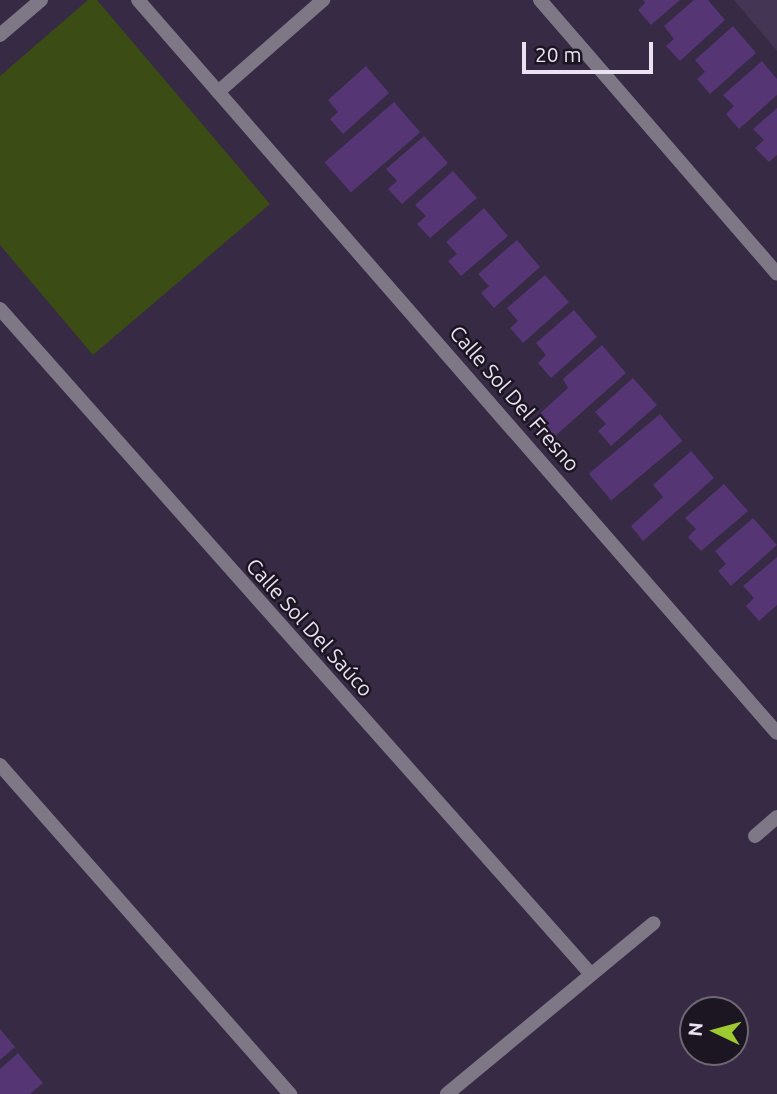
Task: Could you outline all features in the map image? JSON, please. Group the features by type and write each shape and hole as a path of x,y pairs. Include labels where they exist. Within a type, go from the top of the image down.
{"street":[{"path":"0,35 41,0"},
{"name":"Calle Sol Del Fresno","path":"138,0 777,733"},
{"path":"218,92 323,0"},
{"path":"540,0 777,274"},
{"name":"Calle Sol Del Saúco","path":"0,309 590,973"},
{"path":"0,765 290,1094"},
{"path":"755,836 777,817"},
{"path":"447,1094 590,973 654,923"}],"shaded area":[{"path":"734,0 777,0 777,51"}],"green space":[{"path":"88,0 97,0 270,204 93,355 0,245 0,76"}],"building":[{"path":"643,0 680,0 651,25 638,10 645,3"},
{"path":"694,0 708,0 725,20 680,61 666,46 674,39 664,26"},
{"path":"733,26 756,53 710,94 697,79 705,72 695,60"},
{"path":"762,61 777,79 777,95 739,129 726,114 734,106 723,95"},
{"path":"366,66 389,93 343,134 330,119 338,112 328,100"},
{"path":"394,102 420,132 351,193 325,162"},
{"path":"777,108 777,155 769,162 755,148 764,140 753,129"},
{"path":"424,136 448,163 402,204 388,189 397,181 386,169"},
{"path":"453,171 477,198 430,238 417,224 426,216 415,205"},
{"path":"484,208 508,236 461,276 448,261 457,254 446,242"},
{"path":"517,240 540,267 494,308 481,293 489,286 478,274"},
{"path":"545,275 569,302 523,343 510,328 518,321 507,308"},
{"path":"574,310 597,337 551,378 538,363 546,355 536,343"},
{"path":"602,345 626,373 554,437 536,417 568,388 563,379"},
{"path":"633,378 657,405 611,446 598,431 606,424 595,412"},
{"path":"660,414 682,441 611,501 589,474"},
{"path":"691,451 714,478 643,541 631,526 663,497 653,485"},
{"path":"724,484 748,511 701,551 688,537 696,529 685,518"},
{"path":"753,518 777,545 731,586 718,571 726,564 715,551"},
{"path":"777,557 777,605 759,621 746,606 754,598 743,586"},
{"path":"0,1029 15,1047 0,1060"},
{"path":"18,1053 43,1083 30,1094 0,1094 0,1069"}]}
